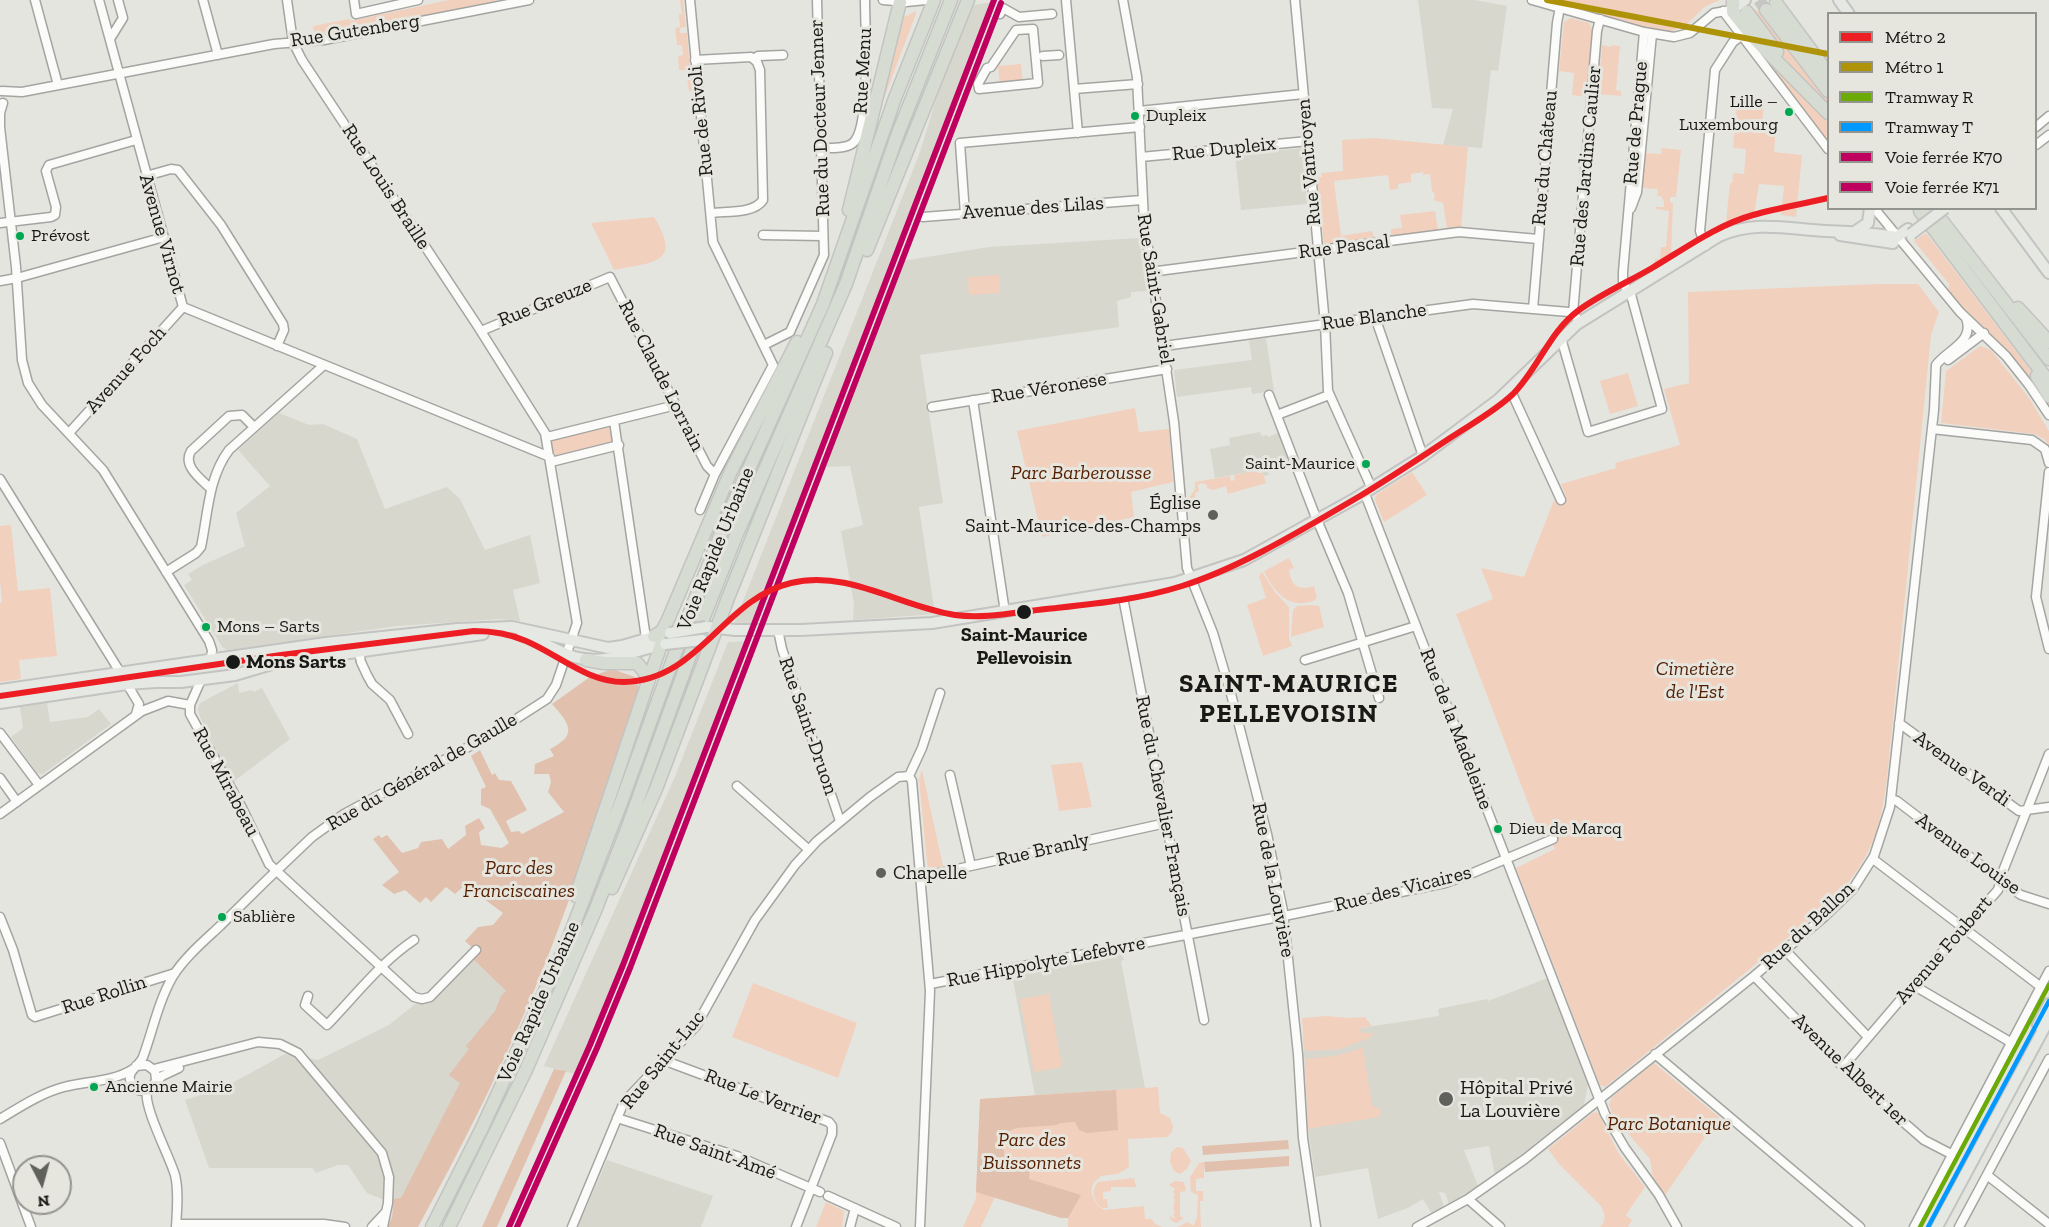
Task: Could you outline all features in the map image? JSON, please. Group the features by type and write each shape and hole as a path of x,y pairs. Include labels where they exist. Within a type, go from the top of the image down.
{"highway":[{"name":"Voie Rapide Urbaine","path":"449,1227 526,1070 595,911 729,553 844,290 897,136 951,0"},
{"path":"844,290 866,254 968,0"},
{"path":"840,258 846,220 922,1"},
{"name":"Voie Rapide Urbaine","path":"432,1227 482,1128 565,947 715,548 752,459 823,304 895,98 922,1"},
{"path":"1729,5 1770,55 1827,112"},
{"path":"1746,6 1814,99"},
{"path":"1827,72 1771,7 1827,90"},
{"path":"1930,210 2049,342"},
{"path":"1930,210 1997,311 2049,382"},
{"path":"1946,226 2049,359"},
{"path":"565,947 570,913 661,637 746,440 804,331 823,304"},
{"path":"1997,311 2049,396"},
{"path":"595,911 614,885 656,789 708,634 830,342 833,317"},
{"path":"586,660 604,663 637,663 646,674 647,685"}],"main road":[{"path":"1729,5 1746,6"},
{"path":"1855,231 1868,223 1871,210"},
{"path":"1910,232 1928,210"},
{"path":"1825,231 1857,239 1896,244 1942,210"},
{"path":"2002,210 2049,273"},
{"path":"0,703 127,684 201,680 244,674 268,665 439,630 504,627 529,630 608,648 661,637 915,625 1142,588 1190,576 1259,550 1368,491 1423,456 1476,418 1510,389 1561,338 1576,318 1629,292 1726,233 1752,226 1778,226 1825,231 1855,231 1899,240"},
{"path":"0,690 211,659 506,633 531,637 586,660 618,657 661,637"},
{"path":"618,657 661,637"},
{"path":"201,680 208,673 211,659"},
{"path":"120,672 127,684"},
{"path":"1982,1143 1990,1117 2049,1004"},
{"path":"1936,1227 2049,1019"},
{"path":"1946,1224 2049,1034"},
{"path":"1930,1227 1953,1186 1965,1173"}],"street":[{"path":"35,0 58,85"},
{"name":"Avenue Virnot","path":"99,0 183,307 551,460"},
{"path":"110,39 123,18 118,0"},
{"path":"203,0 218,55"},
{"path":"287,0 293,42"},
{"name":"Rue Gutenberg","path":"354,0 356,14 418,0"},
{"name":"Rue Gutenberg","path":"22,92 182,61 293,42 324,40 503,2 529,0"},
{"name":"Rue de Rivoli","path":"690,0 713,242 764,345"},
{"name":"Rue du Docteur Jenner","path":"764,345 790,332 824,255 817,0"},
{"name":"Rue Menu","path":"821,148 846,146 852,144 856,138 866,102 865,0"},
{"path":"883,0 922,1"},
{"path":"1066,0 1065,54 1074,89 1078,133"},
{"name":"Rue Saint-Gabriel","path":"1123,0 1138,84 1142,200 1150,272 1164,346 1175,429 1187,568 1190,576"},
{"name":"Rue Vantroyen","path":"1295,0 1325,324 1329,394"},
{"path":"1532,0 1648,33 1674,38 1693,31 1711,15 1729,5 1741,36 1827,148"},
{"name":"Rue du Château","path":"1533,309 1560,7"},
{"path":"1000,14 1003,8 1019,17 1052,14"},
{"name":"Rue des Jardins Caulier","path":"1576,318 1597,31 1600,19"},
{"path":"1033,29 1039,57 1038,83 979,89 978,84 987,68 991,67 1016,30 1033,29"},
{"name":"Rue de Prague","path":"1561,338 1588,432 1662,409 1623,277 1648,33"},
{"path":"1705,246 1700,231 1715,70 1733,42 1741,36"},
{"name":"Rue Louis Braille","path":"293,42 302,60 481,331 547,437"},
{"path":"1039,57 1065,54"},
{"path":"754,59 758,56 783,55"},
{"path":"695,60 747,57 754,59 760,70 763,200 760,205 753,208 711,213"},
{"path":"1074,89 1138,84"},
{"path":"1,90 22,92"},
{"path":"1,90 5,96 0,116 1,140 12,221 21,356 24,370 38,399 104,470 209,641 212,650 211,659"},
{"path":"2,104 22,92"},
{"path":"1139,111 1303,94"},
{"path":"2037,126 2049,116"},
{"path":"965,214 960,143 1140,127"},
{"path":"2037,144 2049,135"},
{"path":"0,223 55,215 56,209 46,171 49,165 136,140"},
{"name":"Rue Dupleix","path":"1141,157 1308,141"},
{"path":"146,176 171,168 178,170 215,216 282,322 284,330 278,346"},
{"name":"Avenue des Lilas","path":"923,217 1142,200"},
{"path":"1874,210 1966,318 1984,333 2013,364 2049,415"},
{"name":"Rue Pascal","path":"1150,272 1459,232 1538,239"},
{"path":"762,235 823,236"},
{"path":"0,281 164,237"},
{"name":"Rue Greuze","path":"481,331 610,277"},
{"name":"Rue Claude Lorrain","path":"610,277 706,466 715,474"},
{"name":"Rue Blanche","path":"1164,346 1473,304 1533,309 1576,318"},
{"name":"Avenue Foch","path":"69,433 183,307"},
{"path":"1374,317 1423,456"},
{"name":"Rue du Ballon","path":"1417,1227 1468,1199 1525,1159 1754,976 1853,889 1873,859 1886,822 1891,799 1932,429 1936,365 1968,335 1969,328 1966,318"},
{"name":"Rue du Ballon","path":"1936,390 1942,365 1984,333"},
{"path":"700,510 715,474 773,365 764,345"},
{"path":"166,572 196,553 201,547 211,489 225,455 324,365"},
{"name":"Rue Véronese","path":"932,406 1167,369"},
{"path":"1510,389 1561,500"},
{"path":"1277,415 1329,394"},
{"name":"Rue de la Madeleine","path":"1329,394 1599,1099 1616,1134 1655,1188 1677,1227"},
{"path":"1269,395 1348,593 1379,698"},
{"path":"973,400 1005,612"},
{"path":"547,437 676,405"},
{"path":"211,489 189,465 187,459 191,452 229,416 242,414 254,427"},
{"path":"614,421 626,491 661,637"},
{"path":"1932,429 2032,440 2045,449 2049,463"},
{"name":"Rue du Général de Gaulle","path":"134,1068 142,1058 156,1012 175,973 193,952 318,832 340,817 487,737 539,705 554,690 577,622 547,437"},
{"path":"551,460 619,445"},
{"path":"2049,472 2036,597 2049,649"},
{"path":"0,479 120,672"},
{"name":"Rue de la Louvière","path":"1190,576 1213,633 1231,694 1267,834 1284,916 1298,1054 1303,1137 1316,1227"},
{"name":"Rue du Chevalier Français","path":"1122,592 1204,1020"},
{"path":"1305,660 1416,626"},
{"name":"Rue Saint-Druon","path":"778,631 840,821"},
{"path":"358,645 362,666 369,679 390,700 408,734"},
{"name":"Rue Mirabeau","path":"201,680 190,705 190,714 242,808 265,857 277,871 414,997 422,999 430,997 476,951"},
{"path":"127,684 139,704 136,714"},
{"path":"930,984 912,781 909,776 922,748 940,693"},
{"path":"0,814 136,714 168,701 190,705"},
{"name":"Avenue Verdi","path":"1899,723 2019,811 2026,811"},
{"path":"0,733 39,785"},
{"name":"Avenue Foubert","path":"1843,1067 1998,890 2049,754"},
{"path":"950,775 971,866"},
{"name":"Rue Saint-Luc","path":"572,1227 626,1099 696,1026 755,920 806,847 898,777 909,776"},
{"path":"0,778 17,802"},
{"path":"737,786 806,847"},
{"name":"Avenue Louise","path":"1891,799 1897,801 2021,895 2049,904"},
{"path":"2026,811 2049,807"},
{"name":"Rue Branly","path":"921,877 1166,823"},
{"name":"Rue des Vicaires","path":"1188,935 1444,883 1507,860 1553,839"},
{"path":"1873,859 2041,987"},
{"name":"Rue Rollin","path":"0,917 13,950 33,1017 175,973"},
{"name":"Rue Hippolyte Lefebvre","path":"920,1227 930,984 1188,935"},
{"path":"308,996 305,1005 327,1025 381,967 414,940"},
{"path":"1785,950 1868,1037"},
{"path":"1914,1227 2049,971"},
{"name":"Avenue Albert 1er","path":"1754,976 1843,1067 1920,1137 1953,1155"},
{"path":"1913,985 2012,1043"},
{"name":"Rue du Général de Gaulle","path":"152,1068 149,1052 167,989"},
{"path":"152,1068 263,1042 284,1046 302,1056 382,1153 389,1176 388,1207 383,1227"},
{"path":"1655,1054 1860,1227"},
{"path":"96,1081 126,1081 138,1090 147,1090 164,1075 198,1059"},
{"path":"1959,1227 2049,1059"},
{"name":"Rue Le Verrier","path":"663,1060 829,1122 832,1126 832,1134 820,1192"},
{"path":"0,1119 48,1093 116,1077 145,1064 156,1074 156,1082"},
{"path":"131,1084 130,1075 134,1068"},
{"path":"147,1090 148,1105 155,1127 163,1141 176,1180 176,1226 324,1224 345,1227"},
{"name":"Rue Saint-Amé","path":"617,1118 737,1156 896,1227"},
{"path":"0,1143 31,1227"},
{"path":"1987,1175 2049,1224"},
{"path":"796,1227 820,1192"},
{"path":"1468,1199 1500,1227"},
{"path":"372,1227 388,1207"},
{"path":"850,1227 855,1208"}],"shaded area":[{"path":"1418,0 1475,0 1507,6 1498,71 1491,70 1482,148 1443,145 1453,109 1432,108"},
{"path":"997,1 957,99 757,624 734,624 920,152 941,83 974,5"},
{"path":"1302,148 1307,204 1241,210 1235,155"},
{"path":"1139,238 1147,291 1131,292 1131,297 1117,301 1119,327 920,355 943,503 919,507 935,614 853,620 854,604 841,531 863,525 850,466 824,467 902,261 989,247"},
{"path":"1266,338 1274,391 1252,394 1251,387 1177,397 1174,370 1252,360 1249,340"},
{"path":"279,413 309,425 323,424 357,439 385,509 447,487 460,499 485,550 530,535 540,583 513,590 520,621 499,619 397,626 228,650 223,648 184,585 192,580 188,574 245,546 236,513 270,486 238,450"},
{"path":"1260,432 1262,436 1267,435 1268,437 1278,433 1289,460 1266,468 1269,475 1264,476 1262,470 1215,478 1210,449 1230,445 1229,438"},
{"path":"750,641 614,994 579,1075 544,1066 674,779 728,642"},
{"path":"238,683 239,693 252,690 254,692 262,688 290,739 233,782 198,709 200,703"},
{"path":"47,703 50,722 88,717 99,709 111,724 43,774 37,773 11,737 23,728 20,707"},
{"path":"1122,954 1124,960 1121,961 1145,1088 1035,1096 1012,975"},
{"path":"472,958 508,993 402,1207 367,1193 348,1165 338,1165 316,1173 312,1168 209,1168 185,1100 225,1087 285,1054 318,1060 389,1025"},
{"name":"Hôpital Privé La Louvière","path":"1548,978 1588,1085 1584,1105 1495,1175 1489,1146 1464,1150 1478,1186 1449,1204 1445,1193 1439,1192 1444,1207 1432,1214 1423,1199 1410,1207 1378,1219 1368,1168 1315,1177 1309,1135 1303,1037 1439,1016 1438,1009 1487,999 1488,1001"},
{"path":"607,1160 713,1196 701,1227 578,1227"}],"green space":[{"path":"449,0 498,0 498,2 316,39 313,26 349,19 350,21"},
{"path":"680,0 683,0 686,27 680,28 680,33 687,33 692,91 689,91 686,70 679,70 678,56 683,55 682,45 677,45 675,28 680,27 679,14 682,14"},
{"path":"1552,0 1720,0 1706,6 1686,25 1670,32 1651,29"},
{"path":"1757,10 1827,98 1827,106 1791,67 1751,12"},
{"path":"916,11 875,122 900,25 904,17"},
{"path":"1571,18 1589,23 1592,29 1587,97 1572,95 1574,73 1559,71 1564,22"},
{"path":"1733,19 1827,117 1827,143"},
{"path":"1602,45 1620,46 1616,90 1621,91 1621,96 1598,94"},
{"path":"1021,64 1023,83 1000,85 998,66"},
{"path":"1737,101 1764,103 1762,125 1776,127 1774,152 1802,155 1796,217 1781,215 1784,186 1759,184 1754,215 1726,222 1733,173 1744,174 1746,149 1733,148"},
{"path":"1375,138 1468,147 1461,227 1447,229 1443,203 1433,200 1435,198 1430,174 1423,175 1423,172 1411,174 1411,182 1398,184 1398,189 1390,190 1388,175 1334,181 1341,236 1372,231 1374,238 1324,245 1317,177 1322,177 1321,173 1343,171 1342,140"},
{"path":"1662,148 1681,150 1676,197 1670,197 1670,202 1673,203 1671,255 1655,265 1655,259 1660,259 1661,247 1666,247 1669,211 1656,209 1656,207 1664,207 1661,196 1657,196 1658,189 1642,188 1645,153 1661,154"},
{"path":"1435,211 1438,230 1391,236 1391,229 1402,228 1400,215"},
{"path":"654,217 665,244 660,258 641,265 614,270 591,223"},
{"path":"1926,233 2028,367 2049,401 2049,409 2003,346 1948,293 1949,284 1914,241"},
{"path":"999,275 1000,293 969,295 968,277"},
{"name":"Cimetière de l'Est","path":"1918,284 1939,312 1931,335 1887,778 1877,830 1856,872 1833,901 1605,1087 1600,1085 1516,868 1555,849 1548,834 1541,837 1456,614 1493,599 1481,568 1524,577 1554,500 1556,502 1566,497 1561,484 1616,468 1615,463 1680,445 1664,389 1689,383 1688,292"},
{"path":"1980,346 1991,350 2029,398 2049,431 2049,445 2044,439 2034,434 1941,423 1946,371"},
{"path":"1628,373 1638,406 1610,414 1600,381"},
{"name":"Parc Barberousse","path":"1135,408 1139,432 1169,429 1173,482 1131,492 1134,517 1042,537 1017,431"},
{"path":"608,427 612,429 614,442 611,444 557,456 553,451 553,440"},
{"path":"1257,471 1263,473 1266,483 1228,494 1226,486 1213,490 1202,483 1198,485 1199,491 1195,493 1196,499 1187,502 1187,498 1195,489 1195,482 1230,476 1231,481 1235,480 1234,475"},
{"path":"1412,472 1427,495 1384,522 1375,500 1376,495"},
{"path":"11,525 18,591 50,588 57,656 19,660 21,679 0,682 0,603 2,602 0,526"},
{"path":"1289,558 1294,568 1289,570 1294,583 1304,588 1314,586 1317,598 1311,602 1297,603 1285,598 1271,583 1264,571"},
{"path":"1262,572 1275,592 1289,607 1289,638 1292,646 1263,656 1247,605 1266,598 1259,576"},
{"path":"1297,606 1319,606 1324,627 1291,637 1293,610"},
{"name":"Parc des Franciscaines","path":"612,669 635,677 640,691 605,797 541,974 483,1102 418,1227 388,1227 392,1217 394,1199 401,1198 460,1083 449,1075 469,1049 466,1046 495,1011 501,996 506,991 472,958 475,950 465,941 478,927 493,925 503,913 465,885 455,894 446,887 431,902 426,897 420,903 405,890 394,894 382,885 399,872 373,839 379,835 381,838 387,835 402,853 418,848 421,842 442,839 448,849 466,835 465,826 479,818 485,828 479,832 481,845 502,848 509,843 490,809 481,805 481,789 486,787 471,756 480,750 492,775 495,773 499,780 511,781 527,810 506,821 511,832 519,831 522,834 564,812 548,792 551,782 549,774 534,774 535,764 554,756 550,749 565,739 568,734 567,723 552,704 590,677"},
{"path":"1082,762 1092,807 1059,811 1051,765"},
{"path":"922,770 943,866 932,869 928,867 927,862 919,779"},
{"path":"753,983 857,1023 838,1078 732,1037"},
{"path":"1049,994 1062,1067 1034,1072 1020,999"},
{"path":"1365,1017 1372,1026 1360,1028 1361,1033 1374,1033 1371,1037 1341,1049 1307,1051 1304,1048 1302,1018"},
{"path":"1363,1048 1372,1105 1382,1111 1379,1117 1308,1129 1305,1059 1335,1056"},
{"name":"Parc Botanique","path":"1654,1063 1719,1117 1665,1195 1653,1178 1650,1159 1613,1116 1609,1105 1612,1097"},
{"path":"554,1069 566,1071 497,1227 482,1227"},
{"name":"Parc des Buissonnets","path":"1158,1087 1160,1113 1170,1118 1173,1126 1172,1132 1167,1137 1128,1139 1129,1167 1118,1174 1100,1176 1093,1185 1092,1194 1104,1210 1144,1206 1145,1219 1152,1219 1155,1224 1163,1227 1068,1227 1068,1218 1061,1218 995,1197 981,1227 963,1227 976,1198 980,1099"},
{"name":"Parc des Buissonnets","path":"1116,1090 1118,1130 1087,1133 1079,1130 1075,1122 1016,1128 1008,1132 1003,1144 1006,1170 1030,1168 1029,1179 1081,1195 1068,1218 1061,1218 976,1192 980,1099"},
{"path":"1594,1112 1598,1113 1619,1154 1645,1187 1626,1215 1632,1220 1628,1227 1600,1227 1605,1217 1601,1206 1559,1164 1548,1149"},
{"path":"1288,1140 1289,1149 1203,1155 1202,1146"},
{"path":"1177,1147 1183,1148 1191,1161 1187,1169 1180,1174 1174,1171 1170,1162 1171,1152"},
{"path":"1289,1156 1289,1166 1205,1172 1204,1162"},
{"path":"1204,1162 1204,1178 1196,1179 1196,1191 1203,1191 1203,1201 1200,1201 1201,1227 1177,1227 1188,1222 1193,1226 1197,1218 1198,1195 1191,1192 1190,1177 1199,1163"},
{"path":"1134,1178 1136,1187 1111,1187 1111,1191 1103,1192 1103,1199 1107,1199 1108,1208 1102,1208 1097,1202 1094,1189 1098,1182"},
{"path":"1175,1181 1184,1182 1186,1191 1180,1192 1180,1216 1184,1218 1176,1223 1169,1215 1174,1219 1175,1199 1173,1197 1175,1194 1173,1192 1175,1189 1169,1185"},
{"path":"826,1202 844,1211 842,1227 816,1227"}],"tunnel":[{"path":"1759,0 1766,10"}],"metro line":[{"name":"1","path":"1547,0 1827,54"},
{"name":"2","path":"0,696 281,655 474,631 501,633 520,639 585,673 598,678 624,682 650,678 672,668 692,654 747,605 767,592 791,583 812,580 853,585 935,611 966,616 1000,615 1098,603 1165,591 1205,578 1295,534 1360,496 1490,412 1522,384 1569,319 1596,299 1701,238 1740,219 1827,198"}],"tram line":[{"name":"R","path":"1920,1227 2049,985"},
{"name":"T","path":"1928,1227 2049,1001"}],"rail line":[{"name":"K70","path":"509,1227 623,965 994,0"},
{"name":"K71","path":"517,1227 630,968 1001,3"}],"place":[{"name":"Lille – Luxembourg","path":"1789,112"},
{"name":"Dupleix","path":"1135,116"},
{"name":"Prévost","path":"20,236"},
{"name":"Saint-Maurice","path":"1366,464"},
{"name":"Église Saint-Maurice-des-Champs","path":"1213,515"},
{"name":"Saint-Maurice Pellevoisin","path":"1024,612"},
{"name":"Mons – Sarts","path":"206,627"},
{"name":"Mons Sarts","path":"233,662"},
{"name":"Dieu de Marcq","path":"1498,829"},
{"name":"Chapelle","path":"881,873"},
{"name":"Sablière","path":"222,917"},
{"name":"Ancienne Mairie","path":"94,1087"},
{"name":"Hôpital Privé La Louvière","path":"1446,1099"}],"district":[{"name":"SAINT-MAURICE PELLEVOISIN","path":"1289,700"}]}
